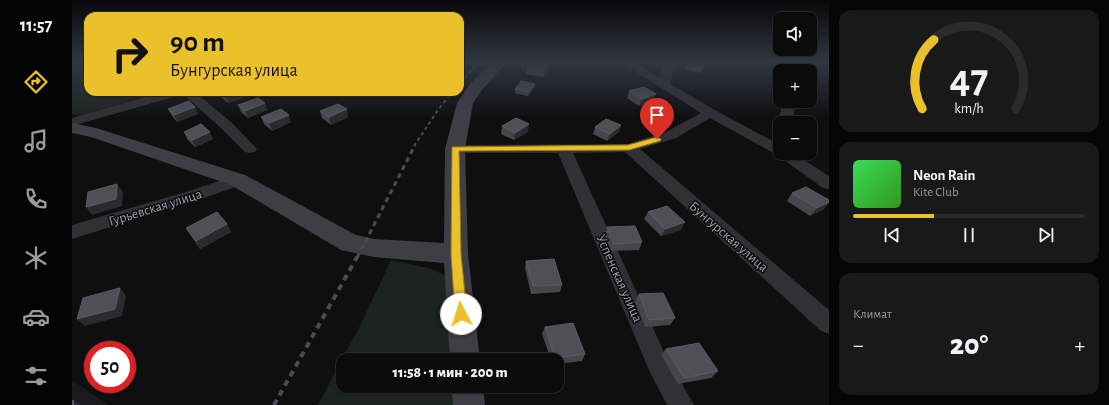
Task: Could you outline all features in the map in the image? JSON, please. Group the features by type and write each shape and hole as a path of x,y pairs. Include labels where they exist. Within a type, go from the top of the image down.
{"main road":[{"path":"464,353 456,254 455,149 465,103 483,80"},
{"path":"72,128 96,134 238,180 350,243 374,248 456,254"},
{"path":"468,393 469,405"}],"street":[{"path":"657,80 710,114 773,148"},
{"path":"664,84 665,80"},
{"path":"72,122 162,96"},
{"path":"192,96 227,126 250,149"},
{"path":"455,149 629,148 671,135 710,114"},
{"name":"Бунгурская улица","path":"629,148 829,324"},
{"name":"Успенская улица","path":"564,149 656,360 681,405"},
{"path":"793,160 829,184"},
{"name":"Гурьевская улица","path":"72,232 195,195 238,180"}],"shaded area":[{"path":"72,80 84,80 84,96 146,96 79,116 72,114"},
{"path":"391,260 432,269 450,278 466,353 346,353"},
{"path":"336,371 336,393 471,393 472,405 318,405"},
{"path":"72,380 84,388 84,393 91,393 108,405 72,405"}],"building":[{"path":"521,81 535,84 529,92 515,89"},
{"path":"644,87 656,94 642,99 629,91"},
{"path":"258,98 265,103 245,111 238,105"},
{"path":"189,101 195,107 174,115 168,109"},
{"path":"338,104 347,109 329,117 320,111"},
{"path":"281,109 289,115 269,123 261,117"},
{"path":"516,118 529,124 515,133 502,126"},
{"path":"606,119 621,125 610,134 595,127"},
{"path":"201,124 210,132 192,140 184,132"},
{"path":"117,184 116,199 86,207 88,192"},
{"path":"806,187 829,200 829,202 817,208 792,193"},
{"path":"667,206 685,222 665,229 648,212"},
{"path":"217,212 227,224 196,241 186,228"},
{"path":"635,226 642,242 614,244 607,227"},
{"path":"554,259 562,285 533,286 526,261"},
{"path":"120,288 115,309 77,319 83,298"},
{"path":"663,293 675,318 649,320 639,294"},
{"path":"573,323 585,354 564,357 564,353 553,353 545,327"},
{"path":"699,343 718,371 684,378 666,349"}],"railway":[{"path":"414,146 449,96"},
{"path":"357,258 415,145"},
{"path":"274,405 357,257"}],"route":[{"path":"461,314 456,254 455,149 629,148 657,139"}]}
